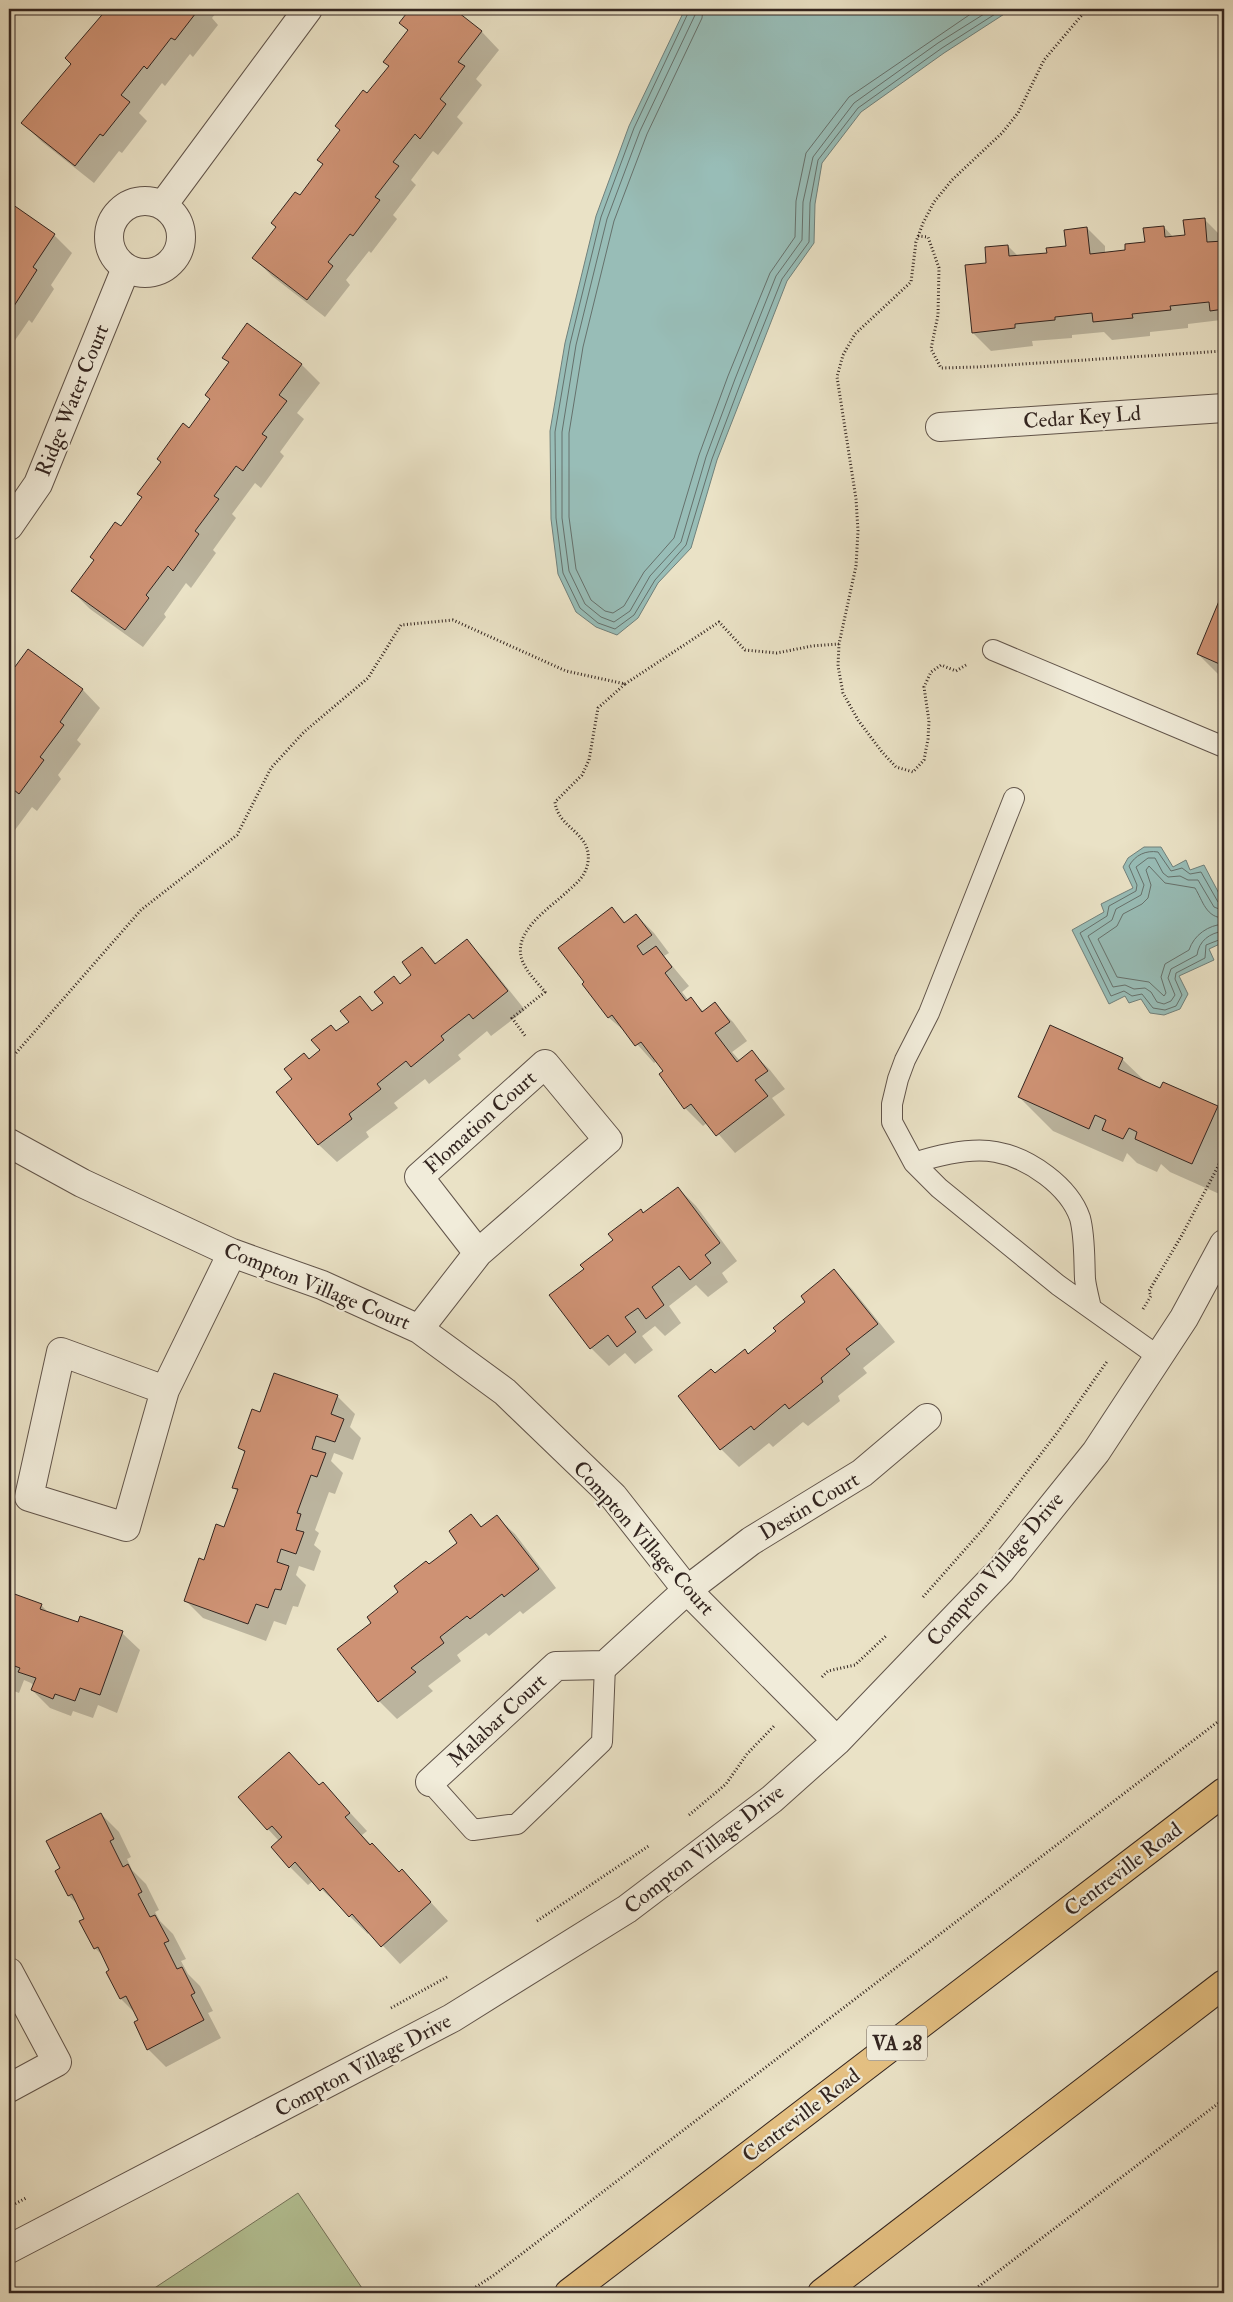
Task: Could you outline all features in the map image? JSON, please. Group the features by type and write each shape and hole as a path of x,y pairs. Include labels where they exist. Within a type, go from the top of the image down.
{"highway":[{"name":"Centreville Road","path":"569,2293 1224,1792"},
{"path":"822,2293 1224,1984"}],"street":[{"path":"163,205 308,9"},
{"path":"144,201 163,205 177,219 182,237 177,256 163,269 144,274 126,268 113,255 108,237 114,219 126,206 144,201"},
{"name":"Ridge Water Court","path":"9,526 38,484 126,268"},
{"name":"Cedar Key Ld","path":"940,427 1224,408"},
{"name":"Flomation Court","path":"420,1328 478,1253 608,1140 545,1064 419,1177 478,1253"},
{"name":"Compton Village Court","path":"9,1143 82,1184 232,1253 322,1286 420,1328 505,1392 613,1496 687,1590 837,1741"},
{"name":"Compton Village Drive","path":"9,2250 460,2013 627,1909 772,1799 837,1741 1001,1570 1096,1452 1184,1318 1224,1244"},
{"path":"165,1390 62,1352 29,1497 126,1527 165,1390 232,1253"},
{"name":"Destin Court","path":"687,1590 751,1541 862,1473 927,1418"},
{"path":"605,1665 687,1590"},
{"name":"Malabar Court","path":"430,1782 556,1666 605,1665"},
{"path":"9,1972 57,2062 9,2088"}],"lane":[{"path":"992,650 1224,747"},
{"path":"1014,798 929,1013 917,1035 898,1079 892,1104 892,1122 914,1163 939,1188 1058,1285 1158,1357"},
{"path":"914,1163 940,1154 996,1152 1020,1160 1048,1177 1068,1197 1080,1218 1085,1281 1091,1308"},
{"path":"430,1782 473,1830 517,1824 602,1742 605,1665"}],"path":[{"path":"918,236 928,237 939,268 938,315 931,349 941,368 1224,351"},
{"path":"9,1061 141,910 237,835 272,768 304,732 368,678 401,625 453,620 566,671 625,684"},
{"path":"545,1064 512,1018 545,992 525,968 519,950 521,939 542,912 583,877 585,871 589,851 587,846 561,818 556,809 555,802 582,775 589,760 598,708 625,684 719,622 744,650 777,653 812,646 839,644"},
{"path":"921,1600 984,1528 1045,1449 1126,1333 1151,1296 1148,1291 1182,1235 1224,1155"},
{"path":"685,1819 726,1784 747,1754 828,1671 855,1665 889,1634"},
{"path":"467,2293 534,2245 1224,1717"},
{"path":"533,1924 655,1841"},
{"path":"384,2012 451,1975"},
{"path":"970,2293 1224,2099"},
{"path":"9,2207 34,2194"}],"green space":[{"path":"298,2193 364,2291 360,2293 147,2293"}],"water":[{"path":"685,9 1012,9 944,53 861,112 822,163 815,204 814,243 787,281 717,460 691,548 658,583 638,618 617,635 596,627 576,612 558,574 551,519 550,431 565,343 596,216 629,126"},
{"path":"1144,847 1161,847 1173,867 1186,860 1190,870 1204,865 1224,903 1224,942 1209,949 1214,960 1179,976 1188,994 1180,1009 1164,1015 1150,1013 1141,999 1129,1003 1125,996 1109,1004 1072,930 1104,912 1101,904 1133,888 1123,867 1128,858"}],"building":[{"path":"107,9 199,9 175,40 171,38 147,69 144,66 121,95 130,102 103,136 100,134 75,166 21,123 71,64 65,58"},
{"path":"410,9 454,9 482,31 458,62 465,66 440,99 446,104 420,139 415,134 393,162 399,166 375,197 380,200 353,236 350,234 328,262 333,266 307,300 252,258 276,227 271,223 295,192 300,195 323,164 317,160 340,130 335,126 363,90 367,93 389,66 383,62 408,30 399,23"},
{"path":"9,202 55,234 33,267 37,270 14,306 10,303 9,305"},
{"path":"1205,218 1207,242 1224,241 1224,309 1210,311 1209,302 1170,306 1171,310 1132,314 1133,318 1093,322 1092,313 1055,317 1055,320 1015,324 1015,328 972,333 965,265 986,263 985,247 1008,245 1009,256 1047,253 1046,248 1066,246 1064,230 1087,227 1090,254 1125,250 1125,244 1145,242 1143,228 1164,226 1165,237 1185,235 1183,220"},
{"path":"247,323 302,364 279,395 287,401 262,434 267,437 243,471 236,466 214,496 219,499 195,531 199,534 173,571 168,566 146,595 149,598 125,630 71,591 94,560 90,557 115,522 121,526 142,497 137,494 161,462 157,459 183,423 189,428 210,399 205,395 229,362 222,358"},
{"path":"1224,589 1224,666 1197,654"},
{"path":"28,649 83,689 60,722 64,725 40,757 44,760 19,794 14,790 9,797 9,675"},
{"path":"612,907 624,923 636,914 652,935 637,946 643,955 656,946 672,967 665,973 686,1001 691,997 702,1012 715,1002 730,1022 715,1033 737,1062 752,1050 768,1071 755,1080 768,1096 716,1136 691,1104 684,1109 659,1074 663,1071 641,1042 635,1046 612,1015 608,1018 558,948"},
{"path":"467,939 508,991 473,1019 469,1014 441,1036 444,1040 411,1067 406,1061 377,1084 381,1089 349,1114 352,1119 318,1145 276,1092 292,1079 284,1069 304,1053 309,1059 320,1050 311,1040 331,1025 336,1031 349,1022 340,1011 360,996 372,1011 383,1003 374,992 394,976 400,984 411,975 402,962 422,947 435,964"},
{"path":"1050,1025 1123,1058 1118,1069 1160,1088 1163,1082 1218,1106 1192,1164 1135,1139 1137,1132 1129,1128 1123,1139 1102,1130 1106,1120 1095,1115 1089,1129 1018,1097"},
{"path":"678,1187 720,1243 705,1255 711,1263 690,1280 679,1266 652,1287 664,1305 646,1319 638,1308 625,1317 636,1332 617,1347 608,1335 590,1349 549,1295 584,1269 580,1265 613,1240 608,1234 641,1209 643,1213"},
{"path":"834,1269 878,1324 846,1349 850,1354 821,1378 823,1382 789,1409 785,1404 754,1430 751,1426 720,1450 678,1396 711,1369 715,1373 745,1349 748,1354 776,1331 773,1328 805,1302 801,1296"},
{"path":"274,1373 338,1395 331,1414 344,1419 335,1442 316,1436 312,1449 326,1453 317,1477 311,1475 297,1513 301,1514 296,1530 304,1532 296,1554 281,1549 277,1562 289,1566 281,1590 275,1589 268,1608 256,1604 248,1624 184,1601 199,1558 204,1560 216,1524 224,1527 238,1489 232,1488 245,1451 238,1448 252,1409 260,1412"},
{"path":"471,1514 481,1527 497,1515 539,1569 504,1597 502,1594 470,1619 467,1616 440,1637 444,1643 411,1668 416,1672 378,1702 337,1649 371,1623 367,1617 398,1592 394,1586 426,1561 429,1564 457,1543 449,1531"},
{"path":"9,1592 42,1604 40,1609 78,1622 80,1616 123,1631 100,1695 80,1688 75,1701 55,1694 53,1699 31,1690 36,1678 18,1672 20,1668 9,1664"},
{"path":"289,1752 319,1785 323,1782 350,1813 345,1817 370,1845 372,1843 399,1872 402,1869 431,1902 381,1947 352,1914 349,1917 323,1888 320,1891 295,1862 289,1868 271,1847 282,1837 272,1826 267,1830 238,1797"},
{"path":"101,1813 114,1839 110,1841 123,1867 128,1864 142,1892 138,1894 150,1917 155,1915 169,1941 164,1943 177,1969 182,1967 195,1993 191,1995 204,2020 147,2050 134,2022 138,2020 126,1996 120,1999 106,1972 109,1970 98,1947 94,1949 79,1921 84,1919 72,1894 68,1896 55,1871 60,1868 46,1841"}]}
